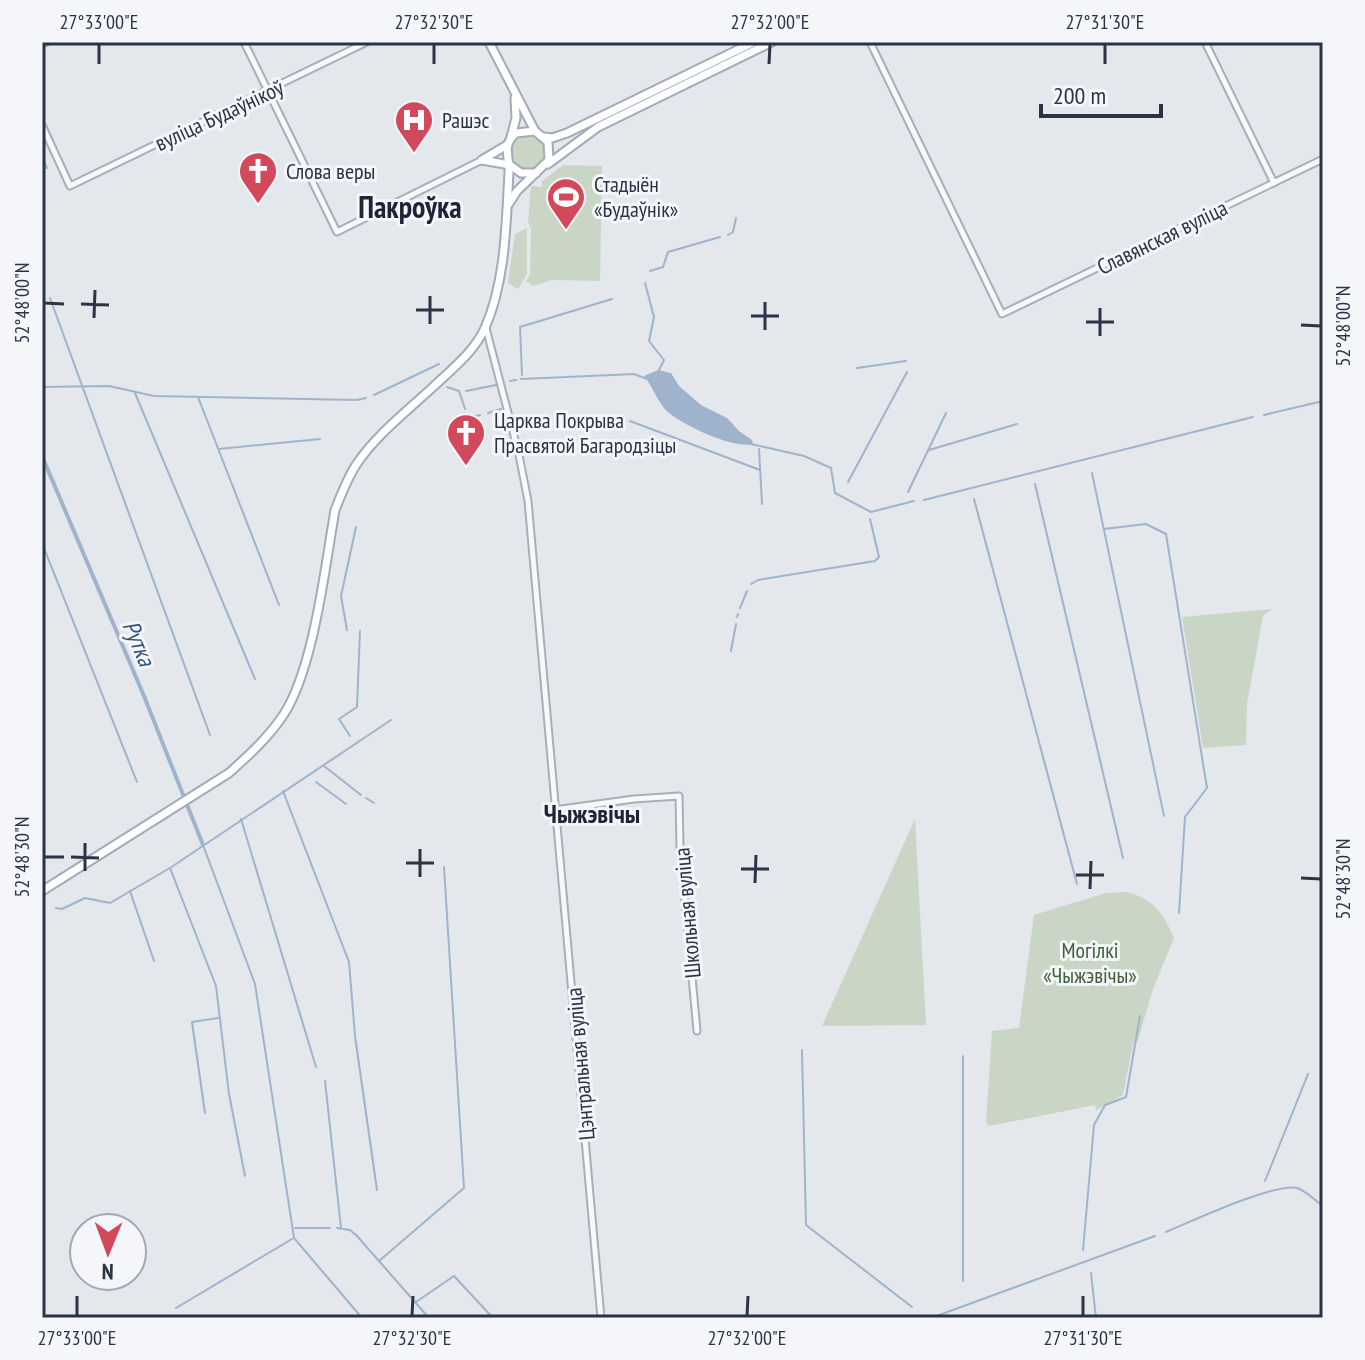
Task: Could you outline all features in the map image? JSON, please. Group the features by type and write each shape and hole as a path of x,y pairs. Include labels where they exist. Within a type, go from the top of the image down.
{"main road":[{"path":"482,160 510,165 528,174 544,168 550,154 544,137 535,131 489,42"},
{"path":"544,137 560,136 577,129 754,42"},
{"path":"508,205 517,191 598,127 772,42"},
{"path":"42,891 229,773 255,750 283,715 292,699 313,626 335,510 356,464 384,433 462,360 485,327 495,300 508,205 510,165 506,152 516,118 514,92"},
{"path":"482,160 522,131 535,131"},
{"path":"495,163 502,169 508,183"}],"street":[{"path":"244,42 337,232 482,160"},
{"name":"вуліца Будаўнікоў","path":"42,125 70,186 367,42"},
{"name":"Славянская вуліца","path":"870,42 1002,314 1323,159"},
{"path":"1205,42 1274,183"},
{"name":"Цэнтральная вуліца","path":"485,327 528,501 601,1318"},
{"name":"Школьная вуліца","path":"554,810 679,796 680,847 697,1031"}],"green space":[{"path":"528,134 541,139 546,152 541,165 528,170 515,165 510,152 515,139"},
{"name":"Стадыён «Будаўнік»","path":"563,165 602,166 600,281 551,280 533,286 526,281 530,275 531,229 528,222 531,186 542,187 542,181"},
{"path":"527,228 527,274 518,289 508,283 515,234"},
{"path":"1272,609 1263,616 1247,704 1246,745 1203,748 1182,617"},
{"path":"915,819 926,1025 822,1026"},
{"name":"Могілкі «Чыжэвічы»","path":"1127,892 1151,903 1174,938 1153,989 1138,1040 1133,1044 1123,1095 1096,1110 1095,1105 989,1126 986,1123 992,1031 1019,1028 1034,915 1106,893"}],"water":[{"path":"658,370 671,373 679,386 701,405 727,418 753,444 720,439 693,428 671,414 644,376"}],"waterway":[{"path":"42,157 47,168"},
{"path":"728,235 733,232 736,218"},
{"path":"650,271 663,267 668,252 720,237"},
{"path":"645,283 654,317 649,341 664,360 659,370"},
{"path":"50,298 210,735"},
{"path":"522,375 520,327 612,299"},
{"path":"857,368 906,361"},
{"path":"374,395 439,364"},
{"path":"848,482 907,372"},
{"path":"521,379 634,374 647,379"},
{"path":"510,381 516,380"},
{"path":"466,391 496,385"},
{"path":"42,387 109,386 154,396 366,398"},
{"path":"447,387 459,391 465,409"},
{"path":"135,393 255,679"},
{"path":"198,397 279,605"},
{"path":"1264,415 1323,401"},
{"path":"488,413 501,409"},
{"path":"908,492 946,413"},
{"path":"467,416 480,415"},
{"path":"924,500 1253,417"},
{"path":"630,421 760,470"},
{"path":"929,450 1017,424"},
{"path":"219,449 320,439"},
{"path":"751,444 804,456 831,468 835,493 871,512 914,501"},
{"path":"759,449 762,504"},
{"name":"Рутка","path":"42,456 144,696 203,845"},
{"path":"1092,473 1164,816"},
{"path":"1035,484 1123,858"},
{"path":"974,499 1077,884"},
{"path":"751,584 758,580 875,561 879,557 870,519"},
{"path":"1104,529 1146,524 1166,534 1207,788 1185,817 1179,913"},
{"path":"347,630 341,596 356,527"},
{"path":"42,543 137,782"},
{"path":"740,608 747,591"},
{"path":"731,651 736,624"},
{"path":"350,736 339,719 357,707 360,631"},
{"path":"56,908 62,909 85,898 110,903 170,868 391,720"},
{"path":"324,766 361,795"},
{"path":"316,782 346,804"},
{"path":"283,791 349,962 355,1036 377,1190"},
{"path":"366,798 374,803"},
{"path":"241,819 316,1067"},
{"path":"203,845 255,984 294,1238 362,1318"},
{"path":"379,1261 464,1188 444,867"},
{"path":"170,868 216,986 229,1094 245,1176"},
{"path":"130,891 154,961"},
{"path":"1083,1250 1094,1125 1105,1105 1126,1097 1140,1016"},
{"path":"205,1113 192,1022 218,1018"},
{"path":"802,1050 806,1225 912,1307"},
{"path":"963,1056 963,1281"},
{"path":"1265,1181 1308,1074"},
{"path":"325,1081 341,1228"},
{"path":"1166,1232 1233,1204 1286,1188 1300,1189 1323,1206"},
{"path":"295,1228 330,1228"},
{"path":"337,1228 350,1230 357,1236 429,1318"},
{"path":"931,1318 1155,1236"},
{"path":"176,1308 292,1239"},
{"path":"1091,1273 1096,1318"},
{"path":"416,1302 454,1276 493,1318"}],"place":[{"name":"Рашэс","path":"414,154"},
{"name":"Слова веры","path":"258,205"},
{"name":"Стадыён «Будаўнік»","path":"566,231"},
{"name":"Царква Покрыва Прасвятой Багародзіцы","path":"466,467"}],"district":[{"name":"Пакроўка","path":"410,206"},
{"name":"Чыжэвічы","path":"592,813"}]}
